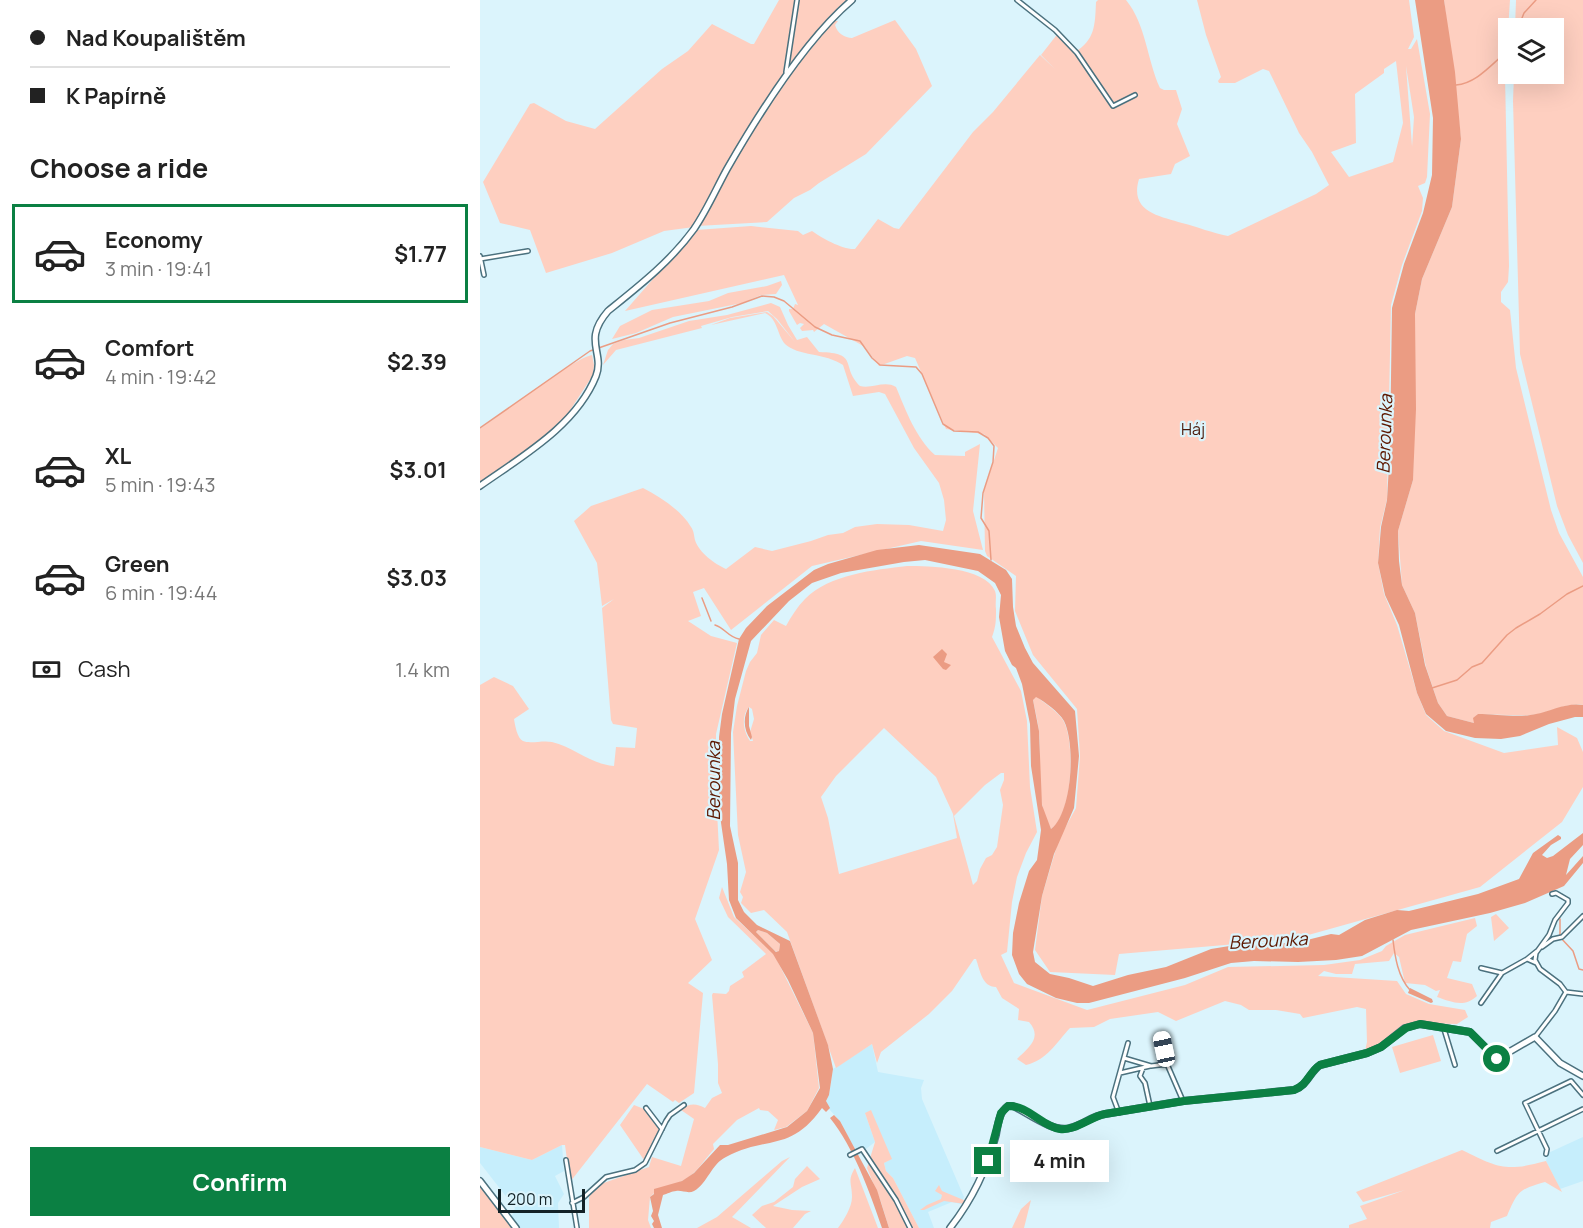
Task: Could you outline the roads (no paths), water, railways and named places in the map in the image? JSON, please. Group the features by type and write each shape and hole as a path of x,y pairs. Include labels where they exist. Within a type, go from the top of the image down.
{"street":[{"path":"785,78 797,0"},
{"path":"480,486 519,462 572,414 596,376 598,368 595,340 596,330 601,320 660,269 688,236 785,78 830,21 852,0"},
{"path":"1020,1 1055,30 1077,53 1113,106 1135,95"},
{"path":"484,275 480,258 528,251"},
{"path":"1536,963 1539,950 1555,920 1568,903 1568,900 1557,893 1552,894"},
{"path":"1481,1003 1502,973 1527,959 1549,941 1559,937 1583,915"},
{"path":"1527,959 1536,963 1566,992 1583,994"},
{"path":"1481,969 1502,973"},
{"path":"950,1228 966,1207 983,1174 1001,1113 1006,1107 1013,1106 1051,1127 1062,1129 1070,1128 1095,1116 1184,1101 1299,1088 1306,1083 1318,1066 1367,1053 1381,1047 1406,1028 1415,1025 1473,1033 1497,1059 1536,1037 1566,992"},
{"path":"1443,1028 1455,1065"},
{"path":"1161,1034 1167,1064 1184,1101"},
{"path":"1536,1037 1560,1063 1583,1076"},
{"path":"1119,1113 1113,1096 1128,1043"},
{"path":"1124,1058 1152,1066"},
{"path":"1120,1073 1167,1064"},
{"path":"1143,1068 1140,1076 1145,1083 1151,1107"},
{"path":"1546,1154 1547,1149 1525,1103 1571,1081 1583,1095"},
{"path":"572,1203 584,1197 606,1177 639,1168 650,1155 670,1114 684,1105"},
{"path":"646,1108 662,1129"},
{"path":"1497,1151 1583,1109"},
{"path":"850,1155 862,1149 891,1192 910,1228"},
{"path":"566,1160 577,1228"},
{"path":"480,1181 516,1228"}],"waterway":[{"path":"1522,18 1536,0"},
{"path":"1456,85 1478,76 1498,60"},
{"path":"480,428 590,351 670,323 732,307 762,296 774,297 784,301 815,327 832,335 860,341 880,365 916,367 922,374 943,424 954,431 978,432 988,438 994,446 993,462 983,493 981,518 989,531 991,560"},
{"path":"1432,688 1457,680 1472,667 1482,663 1516,628 1583,586"},
{"path":"702,598 711,621"},
{"path":"715,625 739,639"},
{"path":"1560,919 1560,937 1573,951 1579,969 1583,970"},
{"path":"1393,940 1400,973 1410,990"}],"park label":[{"name":"Háj","path":"1193,429"}],"water label":[{"name":"Berounka","path":"1384,434"},
{"name":"Berounka","path":"713,781"},
{"name":"Berounka","path":"1268,940"}]}
